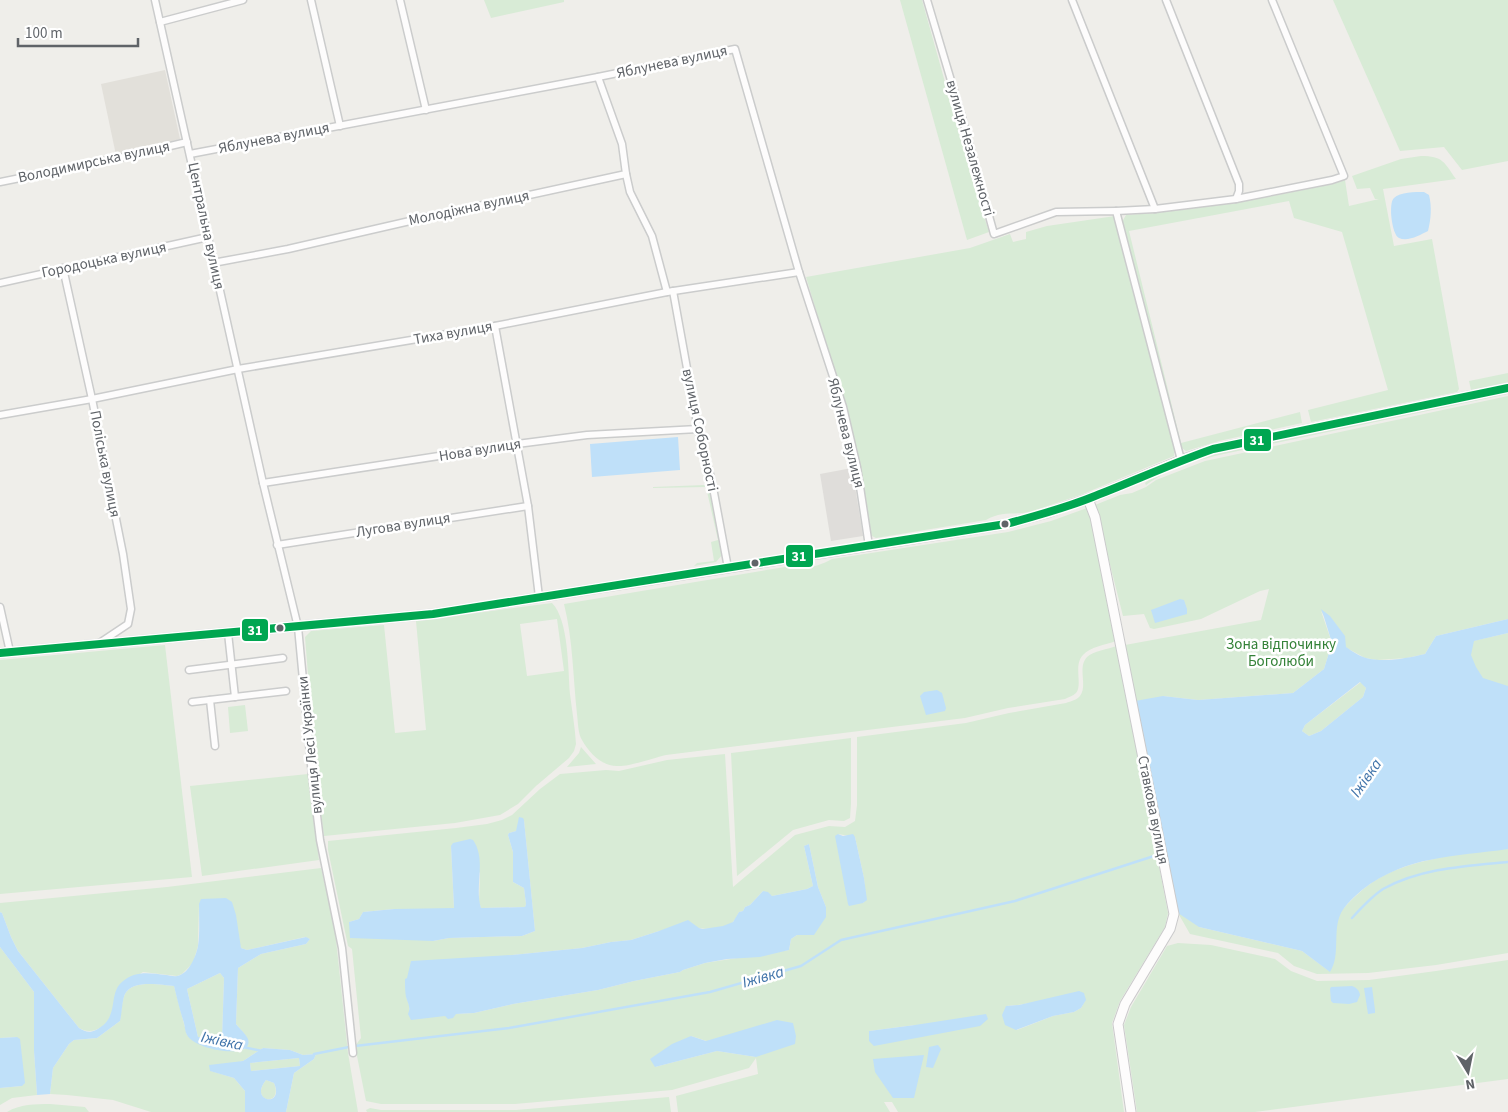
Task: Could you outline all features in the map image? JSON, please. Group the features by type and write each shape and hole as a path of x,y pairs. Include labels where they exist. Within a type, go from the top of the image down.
{"street":[{"name":"Центральна вулиця","path":"155,0 277,545 298,627"},
{"path":"160,22 243,0"},
{"path":"311,0 340,126"},
{"path":"400,0 426,110"},
{"name":"вулиця Незалежності","path":"927,0 994,234 1056,212 1155,209 1236,199 1344,176 1272,0"},
{"path":"1072,0 1155,209"},
{"path":"1166,0 1239,184 1236,199"},
{"name":"Яблунева вулиця","path":"190,154 598,78 735,49 798,272 843,407 857,467 869,546"},
{"path":"598,78 622,144 630,192 652,236 670,292"},
{"name":"Володимирська вулиця","path":"0,182 124,158 187,142"},
{"name":"Молодіжна вулиця","path":"213,263 288,249 626,174"},
{"path":"1116,211 1181,460"},
{"name":"Городоцька вулиця","path":"0,283 208,238"},
{"name":"Поліська вулиця","path":"63,268 92,399 131,609 128,624 97,644"},
{"name":"Тиха вулиця","path":"0,415 92,399 238,369 495,326 670,292 798,272"},
{"name":"вулиця Соборності","path":"670,292 698,428 712,482 728,568"},
{"path":"495,326 528,506 538,597"},
{"path":"0,653 433,614 1006,524 1088,499 1181,460 1213,449 1508,388"},
{"name":"Нова вулиця","path":"263,483 517,444 587,436 698,428"},
{"name":"Ставкова вулиця","path":"1088,499 1095,517 1174,914 1170,929 1125,1004 1118,1024 1131,1112"},
{"name":"Лугова вулиця","path":"277,545 528,506"},
{"path":"0,607 10,652"},
{"name":"вулиця Лесі Українки","path":"298,627 312,775 325,862 339,929 353,1053"},
{"path":"228,633 235,697"},
{"path":"189,670 283,658"},
{"path":"192,702 286,691"},
{"path":"210,700 215,746"}],"shaded area":[{"path":"165,70 180,139 116,155 101,84"},
{"path":"852,468 863,536 831,541 820,474"}],"green space":[{"path":"484,0 564,0 564,2 491,18"},
{"path":"900,0 922,0 989,232 967,240"},
{"path":"1333,0 1508,0 1508,161 1462,170 1444,147 1400,151"},
{"path":"1421,156 1439,159 1449,168 1456,179 1383,189 1394,246 1432,239 1459,389 1457,392 1311,422 1308,410 1388,390 1342,232 1294,218 1289,201 1129,231 1181,443 1300,412 1302,423 1219,441 1186,451 1179,446 1122,222 1126,215 1237,203 1345,180 1349,206 1379,199 1375,199 1370,188 1357,189 1352,176 1401,159"},
{"path":"1115,216 1176,452 1174,456 1083,494 1030,512 1002,514 986,520 876,538 870,535 861,467 806,277 970,248 1010,234 1013,242 1026,239 1026,232 1047,226"},
{"path":"1508,373 1508,383 1471,390 1469,381"},
{"path":"1508,392 1508,394 1210,457 1171,471 1146,485 1145,483 1154,476 1208,455"},
{"name":"Зона відпочинку Боголюби","path":"1508,396 1508,619 1436,636 1425,654 1407,658 1377,660 1365,658 1345,647 1321,611 1332,643 1324,669 1293,693 1198,700 1163,696 1199,927 1302,951 1329,971 1323,931 1353,898 1379,878 1401,868 1450,855 1464,686 1473,641 1508,633 1508,953 1436,965 1368,973 1317,974 1294,966 1278,953 1190,934 1178,913 1125,645 1261,620 1269,589 1260,591 1201,619 1154,629 1150,628 1144,614 1123,616 1095,505 1120,495 1132,493 1156,480 1205,461"},
{"path":"705,485 711,488 722,555 716,562 694,566 697,563 714,561 711,542 718,540 706,487 653,487"},
{"path":"1087,508 1092,519 1116,641 1094,648 1083,655 1078,669 1078,689 1075,694 1065,699 1008,708 965,718 666,755 622,766 606,764 596,758 588,750 581,737 578,724 571,645 564,604 791,566 812,567 832,559 1008,532 1051,521"},
{"path":"552,603 562,621 567,646 576,744 574,751 569,758 518,804 500,815 455,823 324,836 316,775 305,637 311,631 384,625 395,733 426,730 416,621","holes":["557,619 564,671 527,676 520,624"]},
{"path":"165,645 192,877 0,894 0,660"},
{"path":"1117,646 1168,913 1165,927 1120,1001 1112,1023 1124,1112 898,1112 892,1102 884,1102 890,1112 678,1112 676,1096 758,1074 756,1058 749,1068 672,1090 515,1104 381,1104 366,1101 355,1046 361,1038 352,949 348,946 328,850 328,841 487,824 512,815 540,789 560,774 606,770 619,771 667,760 725,754 733,887 795,835 829,826 845,827 855,821 857,805 857,737 966,723 1072,701 1079,697 1082,692 1083,666 1087,657","holes":["524,820 535,931 522,936 449,938 433,941 349,922 359,919 363,912 394,909 454,909 451,846 480,873 479,902 481,908 525,907 524,888 513,882 513,852 509,833 516,831","838,834 855,837 864,878 866,900 863,903","809,844 818,887 826,907 791,939 789,950 705,963 680,972 598,990 513,1004 474,1013 456,1014 409,1011 406,996 407,978 512,955 582,948 631,940 659,931 711,929 729,925 739,912 750,905 763,891 772,896 813,886 804,846","1084,994 1085,1001 1081,1008 1074,1012 1053,1016 1017,1030 1006,1006","915,1025 869,1041 869,1031","691,1036 756,1057 717,1051 655,1067"]},
{"path":"1361,682 1366,688 1363,697 1321,731 1309,736 1302,731 1305,725"},
{"path":"245,705 248,731 230,733 228,707"},
{"path":"851,738 850,818 844,821 829,820 793,830 737,876 731,753"},
{"path":"581,747 596,764 567,767 579,753"},
{"path":"308,774 319,860 202,876 190,786"},
{"path":"321,868 335,930 348,1053 358,1112 286,1112 294,1073 314,1059 316,1054 303,1055 290,1050 263,1048 243,1061 211,1071 234,1078 245,1091 245,1112 151,1112 113,1100 50,1094 53,1068 69,1044 74,1040 97,1038 120,1021 125,994 134,986 155,984 174,986 187,1035 222,1050 236,1051 245,1049 246,1036 236,1024 238,968 261,954 306,944 310,939 305,937 247,950 241,948 239,942 199,904 198,946 193,963 182,974 177,976 143,972 117,989 112,1014 104,1025 96,1030 88,1031 79,1028 18,951 0,912 0,903 167,887"},
{"path":"1178,943 1211,945 1275,959 1291,971 1317,981 1369,980 1508,960 1508,1079 1255,1112 1137,1112 1124,1025 1131,1007 1167,946"},
{"path":"0,947 34,992 34,1051 37,1095 12,1098 0,1105 0,1088 22,1086 17,1037 0,1038"},
{"path":"220,973 224,978 222,1040 198,1037 187,989"},
{"path":"299,1058 300,1066 251,1071 250,1063"},
{"path":"266,1080 274,1083 276,1091 271,1099 263,1097 261,1093"},
{"path":"669,1097 671,1112 367,1112 366,1110 370,1108 381,1110 516,1110"},
{"path":"50,1104 85,1107 89,1112 7,1112 22,1106"}],"water":[{"path":"1424,192 1429,195 1431,204 1428,231 1410,239 1399,238 1394,231 1391,212 1392,201 1400,195"},
{"path":"678,437 680,470 592,477 590,444"},
{"path":"1180,599 1184,600 1187,614 1155,623 1151,610"},
{"path":"1321,609 1330,616 1345,636 1346,647 1363,657 1381,660 1425,654 1436,636 1508,619 1508,633 1474,641 1471,655 1483,678 1508,686 1508,849 1450,856 1414,864 1396,870 1362,890 1348,904 1338,920 1335,958 1330,972 1302,951 1199,927 1178,913 1135,701 1163,696 1198,700 1293,693 1324,669 1332,643","holes":["1360,682 1366,688 1363,697 1321,731 1309,736 1302,731 1305,725"]},
{"path":"937,690 942,693 945,711 926,715 920,696 924,692"},
{"path":"519,817 524,820 535,931 522,936 449,938 433,941 350,938 349,922 359,919 363,912 394,909 454,908 451,846 453,843 470,839 473,840 479,856 479,900 481,908 525,907 524,888 513,882 513,852 508,835 516,831"},
{"path":"838,834 843,836 853,834 855,837 867,900 863,903 849,906 848,904 835,836"},
{"path":"809,844 818,887 826,907 826,917 814,935 797,935 791,939 789,950 760,957 727,959 705,963 680,972 598,990 513,1004 474,1013 456,1014 453,1018 448,1019 445,1016 411,1020 408,1014 409,1007 405,979 407,978 411,961 512,955 582,948 631,940 688,920 703,929 723,926 733,922 739,912 750,905 763,891 768,892 772,896 813,886 804,846"},
{"path":"226,898 232,902 241,948 247,950 306,937 310,939 306,944 261,954 238,968 236,1024 247,1037 248,1046 234,1051 223,1051 192,1041 186,1032 174,986 148,984 134,986 125,994 120,1021 97,1038 74,1040 69,1044 53,1068 50,1094 37,1095 34,1051 34,992 0,947 0,912 18,951 79,1028 90,1032 104,1025 111,1013 115,993 127,978 143,973 176,976 185,972 194,959 198,946 199,904 201,899","holes":["220,973 224,978 222,1040 198,1037 187,989"]},
{"path":"1352,986 1358,989 1360,993 1357,1002 1349,1004 1333,1003 1331,1001 1331,987"},
{"path":"1372,987 1375,1013 1368,1014 1364,988"},
{"path":"1079,991 1084,993 1086,1000 1081,1008 1074,1012 1053,1016 1016,1030 1005,1025 1002,1015 1006,1006 1019,1005"},
{"path":"986,1014 988,1019 980,1026 874,1046 869,1041 869,1031"},
{"path":"777,1020 793,1023 796,1036 795,1044 756,1057 717,1051 655,1067 650,1059 672,1044 691,1036 706,1041"},
{"path":"17,1037 20,1039 25,1083 22,1086 0,1088 0,1038"},
{"path":"938,1045 941,1049 933,1068 926,1067 929,1047"},
{"path":"263,1048 290,1050 303,1055 316,1054 314,1059 294,1073 286,1112 245,1112 245,1091 234,1078 210,1071 209,1065 243,1061","holes":["299,1058 300,1066 251,1071 250,1063","266,1080 274,1083 276,1091 272,1099 267,1099 261,1093"]},
{"path":"924,1055 914,1098 893,1098 875,1072 873,1059"}],"waterway":[{"name":"Іжівка","path":"355,1046 509,1028 710,992 801,966 841,940 1015,901 1157,855"},
{"path":"1352,918 1370,899 1383,889 1413,876 1444,869 1508,862"},
{"name":"Іжівка","path":"243,1047 262,1051"},
{"name":"Іжівка","path":"314,1054 349,1047"}],"transit line":[{"name":"31","path":"0,653 433,614 1006,524 1073,504 1213,449 1508,388"}]}
